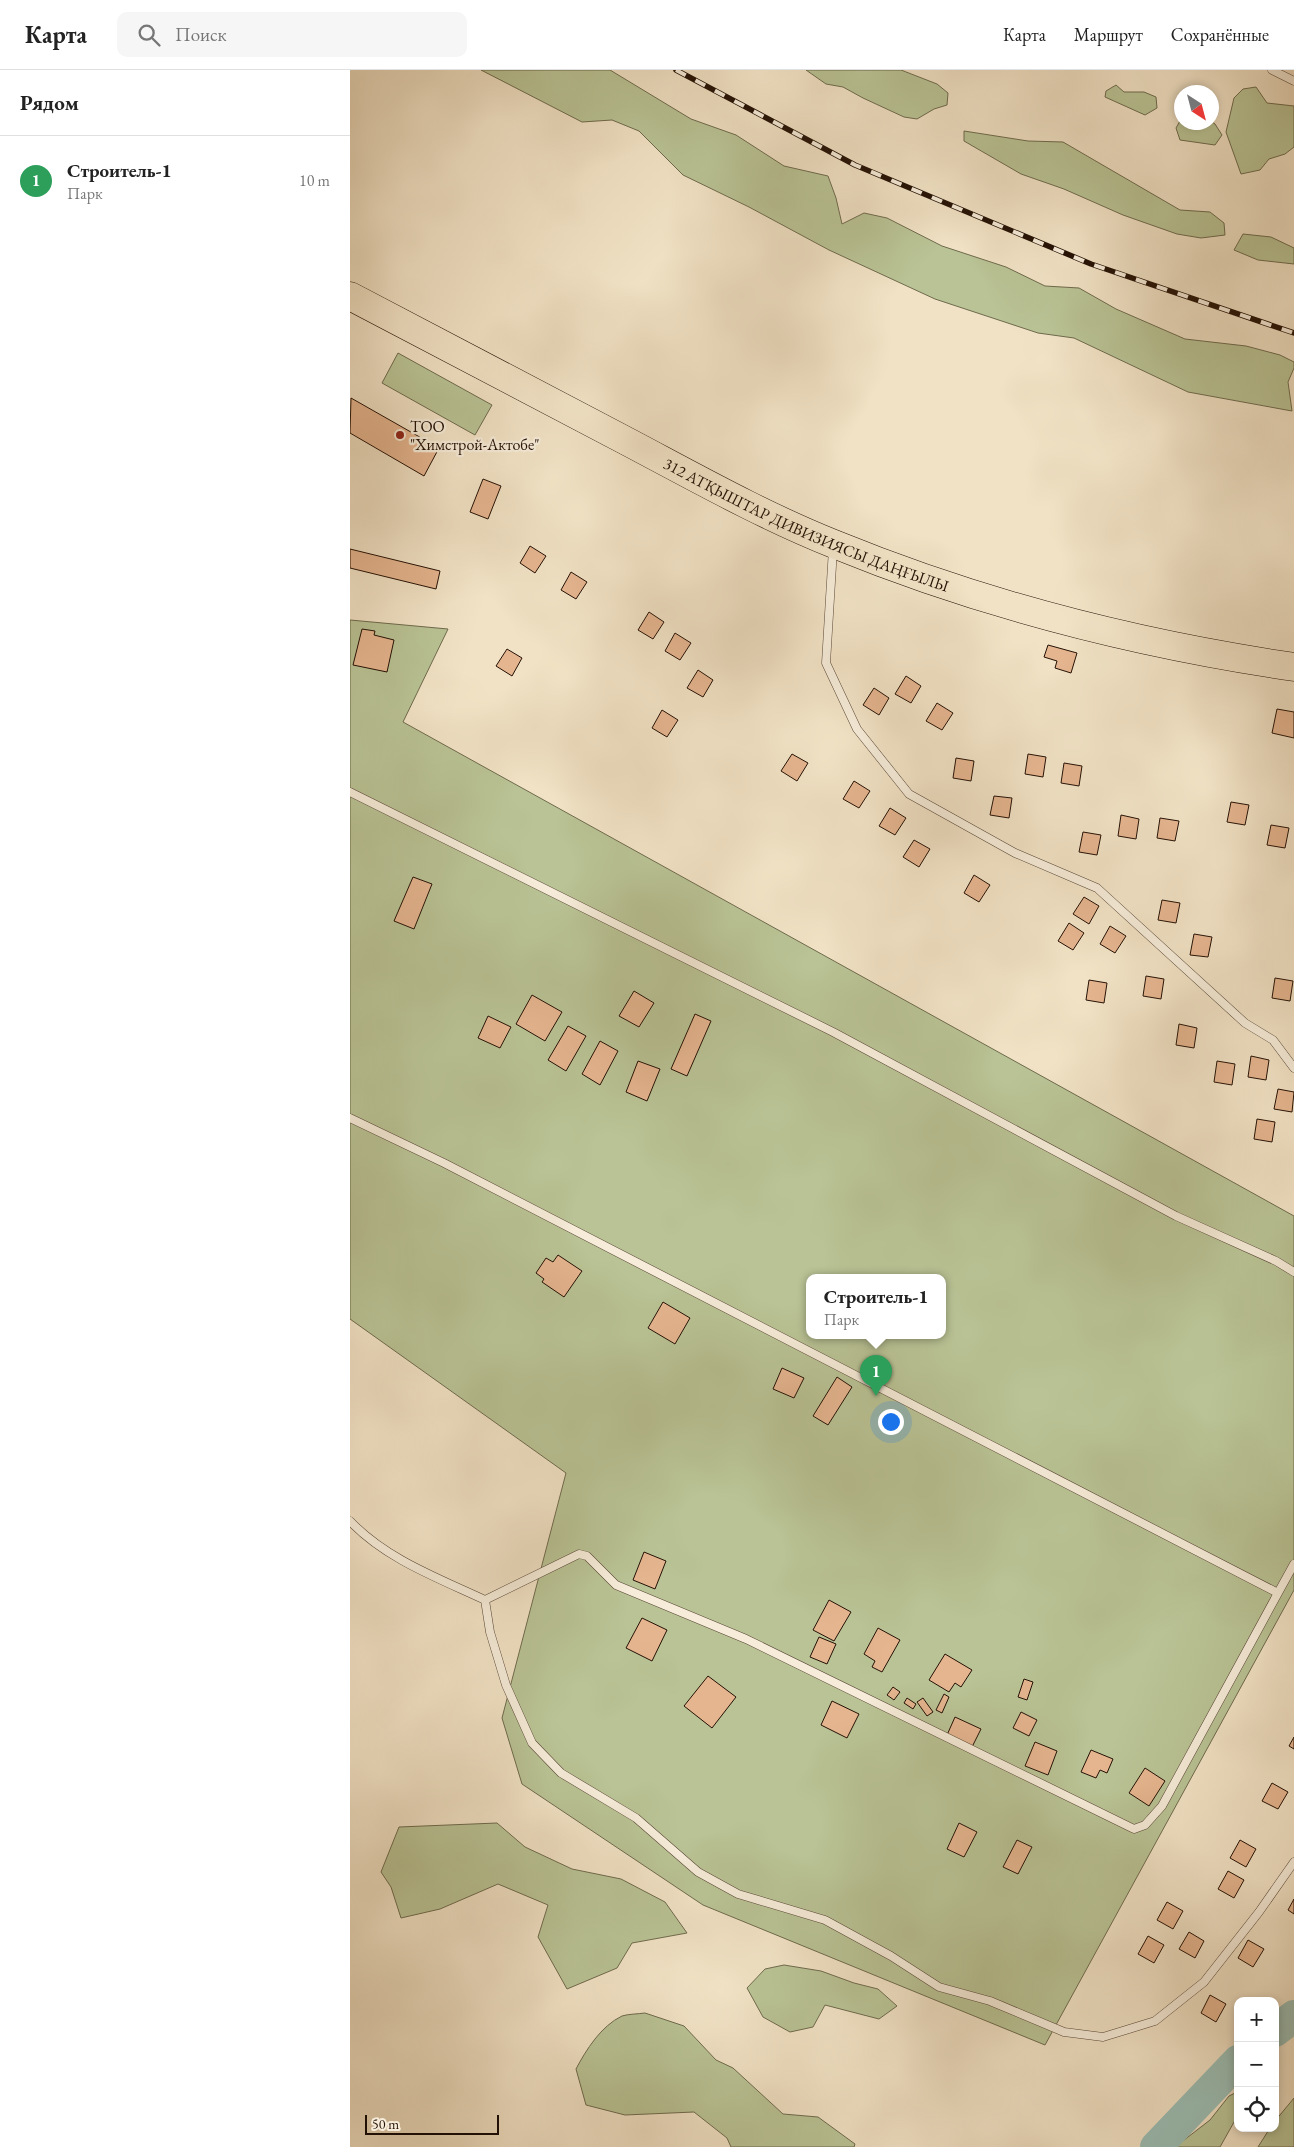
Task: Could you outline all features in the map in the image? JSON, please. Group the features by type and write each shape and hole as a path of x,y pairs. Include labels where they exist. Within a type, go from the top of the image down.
{"highway":[{"name":"312 АТҚЫШТАР ДИВИЗИЯСЫ ДАҢҒЫЛЫ","path":"350,296 741,501 833,544 950,586 1067,622 1223,657 1294,668"}],"lane":[{"path":"1272,70 1294,81"},
{"path":"833,544 826,663 857,729 909,794 1015,853 1097,888 1245,1023 1273,1040 1294,1068"},
{"path":"350,792 833,1032 1176,1216 1276,1261 1294,1272"},
{"path":"350,1118 444,1163 1278,1593"},
{"path":"350,1521 362,1534 388,1553 485,1600"},
{"path":"485,1600 579,1554 587,1556 616,1585 746,1639 1134,1829 1145,1824 1162,1806 1294,1564"},
{"path":"485,1600 490,1632 510,1693 532,1743 561,1773 636,1818 698,1872 738,1894 825,1920 891,1956 939,1987 990,2001 1064,2032 1102,2037 1154,2021 1204,1982 1259,1912 1294,1862"}],"green space":[{"path":"481,70 610,70 691,119 736,135 784,166 828,176 836,198 842,224 864,213 887,218 942,246 1006,267 1045,286 1079,288 1116,309 1185,339 1246,346 1280,355 1294,362 1294,368 1288,382 1292,411 1188,392 1074,338 1038,333 935,299 829,250 749,207 683,175 639,131 612,120 582,122"},
{"path":"806,70 901,70 937,84 948,93 947,105 934,109 917,119 904,117 843,87 826,84"},
{"path":"1116,85 1124,92 1144,92 1156,97 1157,108 1145,115 1105,97 1106,91"},
{"path":"1256,87 1267,103 1294,106 1294,147 1285,154 1269,159 1260,170 1241,174 1226,132 1234,98 1243,89"},
{"path":"1177,130 1219,130 1222,135 1215,145 1180,140"},
{"path":"964,131 1028,141 1063,142 1180,210 1210,212 1224,223 1225,235 1201,238 1177,234 1123,215 1064,189 1021,174 964,141"},
{"path":"1243,234 1271,237 1294,248 1294,264 1258,260 1234,250"},
{"path":"398,353 492,405 475,435 382,383"},
{"path":"350,620 448,629 403,722 1294,1216 1294,1590 1045,2045 703,1905 522,1784 502,1718 566,1473 350,1319"},
{"path":"497,1823 525,1847 572,1869 621,1879 665,1902 687,1933 632,1943 617,1968 567,1989 538,1937 548,1905 498,1884 440,1909 401,1918 391,1887 381,1872 399,1827"},
{"path":"784,1965 821,1971 854,1983 878,1989 897,2006 879,2019 825,2005 813,2027 790,2032 763,2017 747,1988 765,1969"},
{"path":"645,2013 684,2026 716,2060 733,2068 783,2114 818,2117 855,2144 854,2147 731,2147 727,2138 694,2112 625,2115 586,2105 576,2069 584,2054 601,2032 614,2020 624,2015"},
{"path":"1234,2094 1234,2122 1220,2147 1175,2147 1210,2120 1229,2096"},
{"path":"1294,2098 1294,2147 1258,2147 1267,2132 1279,2132 1279,2116"}],"building":[{"path":"351,398 439,448 424,476 350,433"},
{"path":"483,479 501,486 488,519 470,512"},
{"path":"530,546 546,556 535,573 520,563"},
{"path":"350,549 440,571 436,589 350,568"},
{"path":"571,572 587,582 576,599 561,590"},
{"path":"649,612 664,622 653,639 638,630"},
{"path":"362,629 375,631 374,635 394,640 387,672 353,665"},
{"path":"675,633 691,643 680,660 665,651"},
{"path":"1048,645 1077,653 1071,673 1055,668 1057,661 1044,657"},
{"path":"507,649 522,658 512,676 496,666"},
{"path":"698,670 713,680 703,697 687,688"},
{"path":"906,676 921,686 911,703 895,694"},
{"path":"874,688 889,698 879,715 863,705"},
{"path":"937,703 953,713 942,730 926,721"},
{"path":"1277,709 1294,712 1294,738 1272,733"},
{"path":"662,710 678,720 667,737 652,728"},
{"path":"792,754 808,763 797,781 781,771"},
{"path":"1028,754 1046,757 1043,777 1025,774"},
{"path":"956,758 974,761 971,781 953,778"},
{"path":"1064,763 1082,766 1079,786 1061,783"},
{"path":"854,781 870,791 859,808 843,799"},
{"path":"994,796 1012,798 1009,818 990,815"},
{"path":"1231,802 1249,805 1245,825 1227,822"},
{"path":"890,808 906,818 895,835 879,826"},
{"path":"1121,815 1139,819 1136,839 1118,836"},
{"path":"1160,818 1179,821 1175,841 1157,838"},
{"path":"1271,825 1289,828 1285,848 1267,845"},
{"path":"1083,832 1101,835 1097,855 1079,852"},
{"path":"914,840 930,849 919,867 903,857"},
{"path":"974,875 990,885 979,902 964,893"},
{"path":"413,877 432,884 414,929 394,921"},
{"path":"1084,897 1099,906 1089,924 1073,914"},
{"path":"1162,900 1180,903 1176,923 1158,920"},
{"path":"1069,923 1084,933 1073,950 1058,941"},
{"path":"1110,926 1126,936 1115,953 1100,944"},
{"path":"1194,934 1212,937 1208,957 1190,955"},
{"path":"1146,976 1164,979 1161,999 1143,996"},
{"path":"1275,978 1293,981 1290,1001 1272,998"},
{"path":"1089,980 1107,983 1104,1003 1086,1000"},
{"path":"634,991 654,1003 639,1027 619,1016"},
{"path":"532,995 562,1012 545,1041 516,1024"},
{"path":"695,1014 711,1021 687,1076 671,1069"},
{"path":"488,1016 511,1027 500,1048 478,1038"},
{"path":"1179,1024 1197,1028 1194,1048 1176,1045"},
{"path":"568,1026 586,1036 566,1071 548,1060"},
{"path":"600,1041 618,1051 600,1085 582,1074"},
{"path":"1251,1056 1269,1060 1266,1080 1248,1077"},
{"path":"638,1061 660,1069 647,1101 626,1092"},
{"path":"1217,1061 1235,1064 1232,1085 1214,1082"},
{"path":"1278,1089 1294,1092 1292,1112 1274,1109"},
{"path":"1257,1119 1275,1122 1272,1142 1254,1139"},
{"path":"558,1255 582,1271 564,1297 542,1282 544,1279 536,1273 546,1258 553,1262"},
{"path":"663,1302 690,1318 675,1344 648,1328"},
{"path":"782,1368 804,1378 794,1398 773,1389"},
{"path":"837,1377 852,1387 828,1425 813,1416"},
{"path":"644,1552 666,1561 655,1589 633,1580"},
{"path":"829,1600 851,1612 834,1641 813,1630"},
{"path":"642,1618 667,1630 652,1661 626,1648"},
{"path":"878,1628 900,1640 882,1672 872,1667 875,1661 864,1654"},
{"path":"819,1637 836,1644 827,1664 810,1657"},
{"path":"945,1654 972,1670 961,1687 955,1683 949,1692 929,1680"},
{"path":"708,1676 736,1697 712,1728 684,1706"},
{"path":"1024,1679 1033,1682 1027,1700 1018,1697"},
{"path":"893,1687 900,1692 894,1700 887,1695"},
{"path":"944,1694 949,1697 942,1713 936,1710"},
{"path":"907,1698 916,1704 913,1709 904,1703"},
{"path":"923,1698 933,1712 927,1716 917,1702"},
{"path":"832,1701 859,1714 847,1738 821,1725"},
{"path":"1021,1712 1037,1720 1029,1736 1013,1728"},
{"path":"955,1717 981,1729 972,1747 947,1735"},
{"path":"1294,1737 1294,1749 1289,1746"},
{"path":"1035,1742 1057,1751 1048,1775 1025,1766"},
{"path":"1091,1750 1113,1759 1107,1773 1100,1770 1096,1778 1081,1772"},
{"path":"1145,1768 1165,1781 1149,1806 1129,1793"},
{"path":"1272,1783 1288,1792 1278,1809 1262,1801"},
{"path":"959,1823 977,1832 964,1857 947,1849"},
{"path":"1017,1840 1032,1847 1018,1874 1003,1867"},
{"path":"1240,1840 1256,1849 1246,1867 1230,1858"},
{"path":"1228,1871 1244,1880 1234,1898 1218,1889"},
{"path":"1294,1899 1294,1914 1288,1910"},
{"path":"1167,1902 1183,1911 1173,1929 1157,1920"},
{"path":"1189,1932 1204,1941 1195,1958 1179,1949"},
{"path":"1148,1936 1164,1945 1154,1963 1138,1954"},
{"path":"1248,1940 1264,1949 1253,1967 1238,1958"},
{"path":"1210,1995 1226,2004 1216,2022 1201,2013"}],"waterway":[{"path":"1279,2028 1294,2016"},
{"path":"1156,2147 1234,2065"}],"railway":[{"path":"676,70 855,165 1091,264 1294,333"}],"place":[{"name":"ТОО \"Химстрой-Актобе\"","path":"400,435"},
{"name":"Строитель-1","path":"876,1396"}]}
